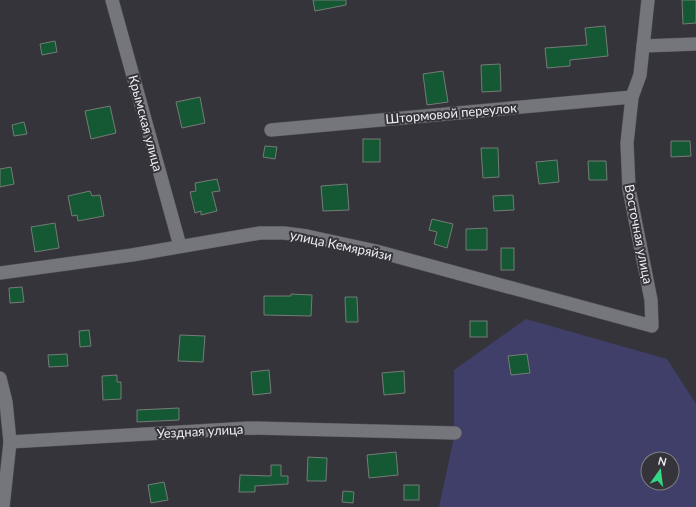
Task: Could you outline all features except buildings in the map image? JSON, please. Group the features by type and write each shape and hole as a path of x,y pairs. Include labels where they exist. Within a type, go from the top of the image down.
{"street":[{"name":"Крымская улица","path":"112,0 180,246"},
{"name":"Восточная улица","path":"648,0 640,75 632,97 627,143 629,189 652,300 652,326"},
{"path":"642,46 696,44"},
{"name":"Штормовой переулок","path":"271,130 632,97"},
{"name":"улица Кемяряйзи","path":"0,273 132,255 260,233 284,233 307,236 376,251 652,326"},
{"path":"0,378 6,402 10,442 3,507"},
{"name":"Уездная улица","path":"10,442 249,428 455,433"}],"shaded area":[{"path":"526,319 667,359 696,404 696,507 439,507 454,437 454,370"}]}
